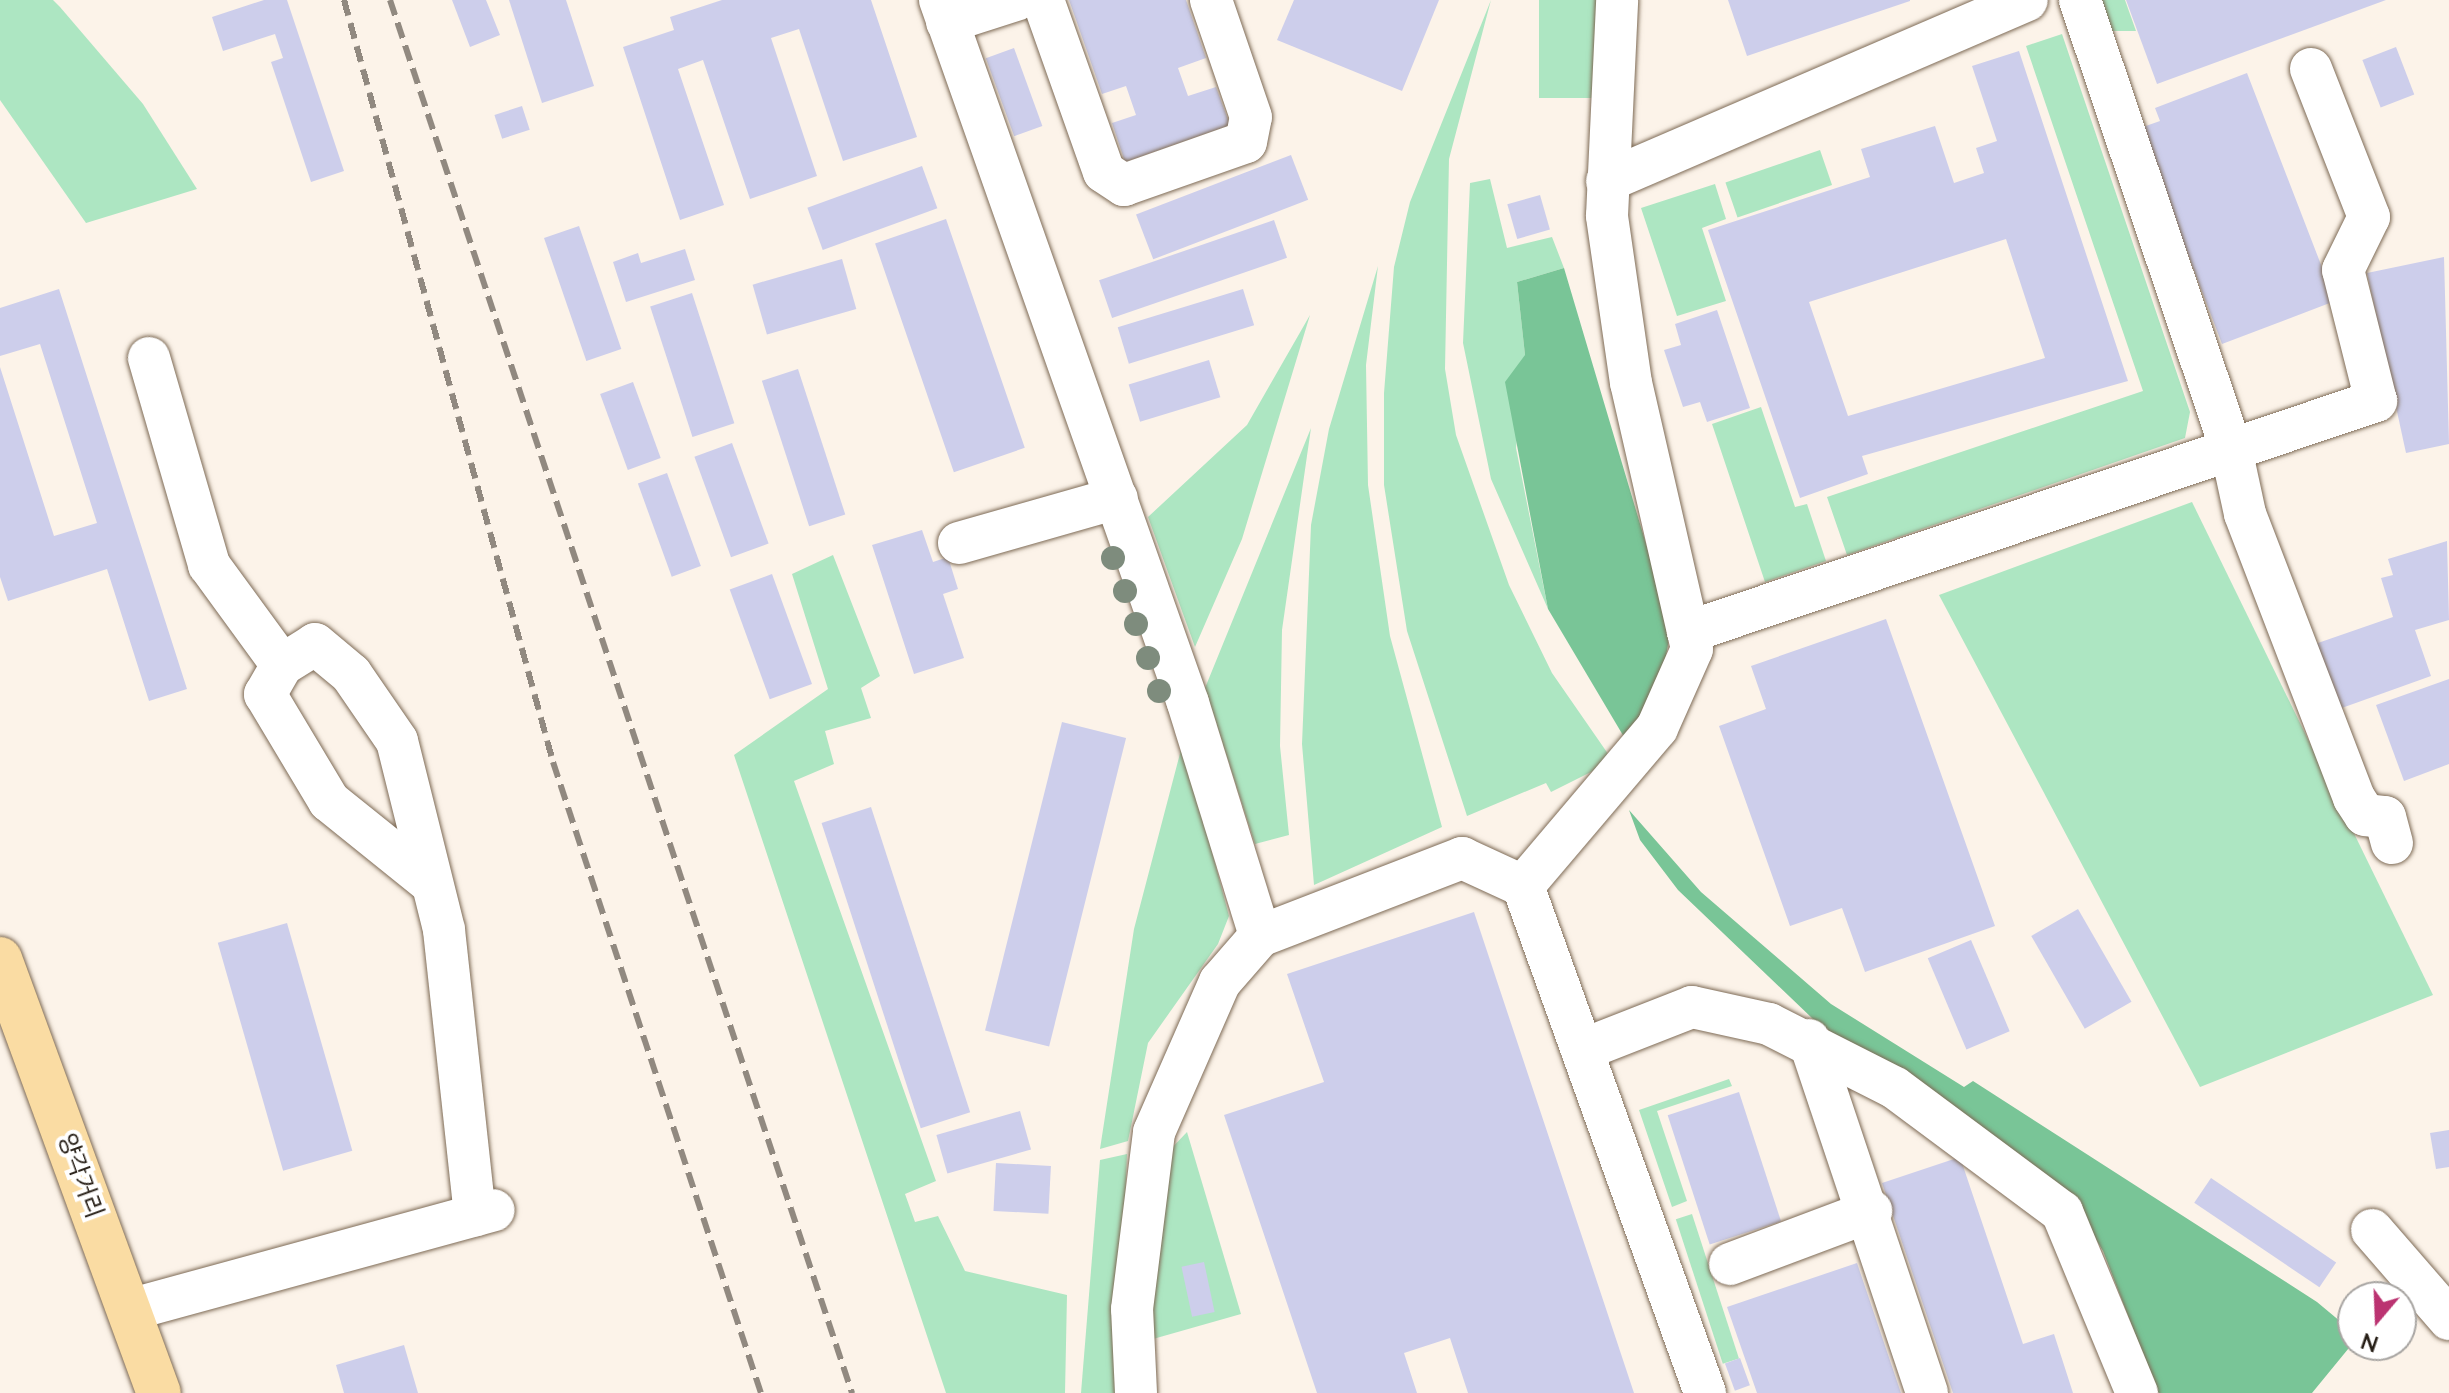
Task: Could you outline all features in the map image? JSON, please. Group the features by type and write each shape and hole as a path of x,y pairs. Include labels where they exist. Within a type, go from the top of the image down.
{"main road":[{"name":"양각거리","path":"0,959 159,1393"}],"lane":[{"path":"1016,0 944,11 1117,498 1260,936"},
{"path":"1043,0 1104,172 1124,185 1246,142 1251,117 1211,0"},
{"path":"1523,886 1657,728 1692,649 1631,383 1607,181 1617,0"},
{"path":"1607,181 2027,0"},
{"path":"2080,0 2231,449 2245,514 2354,798 2365,815 2385,817 2392,843"},
{"path":"1688,632 2376,401 2343,270 2369,217 2311,69"},
{"path":"149,358 209,565 282,665"},
{"path":"959,543 1117,498"},
{"path":"129,1310 485,1212 444,930 397,741 351,674 315,644 282,665 265,694 329,801 431,883"},
{"path":"1136,1393 1132,1309 1154,1132 1220,982 1260,936 1462,858 1523,886 1705,1393"},
{"path":"1582,1050 1692,1007 1809,1040 1895,1088 2062,1212 2137,1393"},
{"path":"1809,1040 1871,1211 1927,1393"},
{"path":"1730,1264 1871,1211"},
{"path":"2372,1230 2449,1319"}],"green space":[{"path":"0,0 53,0 143,104 197,189 86,223 0,100"},
{"path":"1491,0 1449,159 1445,369 1456,435 1509,585 1552,673 1613,761 1551,792 1546,783 1467,816 1407,631 1384,485 1384,393 1394,267 1410,202"},
{"path":"1539,0 1597,0 1597,98 1539,98"},
{"path":"2098,0 2125,0 2136,31 2108,31"},
{"path":"2062,34 2190,412 2185,438 1847,555 1827,497 2143,391 2026,46"},
{"path":"1820,150 1832,185 1737,218 1725,183"},
{"path":"1490,179 1507,248 1552,237 1564,268 1517,282 1525,355 1516,448 1548,609 1491,479 1463,343 1470,183"},
{"path":"1715,184 1726,219 1702,228 1726,301 1677,316 1641,208"},
{"path":"1378,266 1366,365 1368,485 1390,636 1442,827 1314,885 1302,744 1311,525 1329,429"},
{"path":"1564,268 1671,628 1659,695 1624,737 1548,609 1505,382 1525,355 1517,282"},
{"path":"1310,315 1242,539 1195,647 1148,517 1247,425"},
{"path":"1761,407 1795,507 1807,504 1826,561 1765,582 1712,424"},
{"path":"1311,428 1282,630 1280,746 1289,835 1255,844 1205,688"},
{"path":"2192,502 2433,995 2200,1087 1939,595"},
{"path":"833,555 880,676 861,688 871,718 825,731 834,764 794,781 936,1181 905,1194 915,1222 938,1216 965,1271 1067,1295 1065,1393 946,1393 734,755 828,689 792,574"},
{"path":"1183,742 1229,916 1218,944 1148,1043 1128,1141 1100,1149 1134,929"},
{"path":"1629,810 1701,892 1831,1004 1964,1087 1973,1081 2317,1302 2337,1319 2338,1361 2312,1393 2158,1393 2103,1251 2079,1211 1813,1019 1678,890 1640,840"},
{"path":"1729,1079 1732,1086 1657,1111 1687,1201 1672,1207 1639,1110"},
{"path":"1187,1132 1241,1314 1146,1341 1167,1153"},
{"path":"1127,1154 1117,1393 1081,1393 1100,1160"},
{"path":"1692,1214 1739,1359 1723,1364 1676,1219"}],"building":[{"path":"264,0 287,0 344,171 311,182 271,62 283,58 275,34 223,51 212,17"},
{"path":"452,0 486,0 500,35 470,47"},
{"path":"509,0 566,0 594,86 542,103"},
{"path":"722,0 871,0 917,137 843,161 799,29 771,38 817,176 750,199 703,60 678,69 724,205 680,220 623,47 674,30 670,17"},
{"path":"1069,0 1186,0 1206,58 1178,68 1188,96 1216,87 1230,125 1125,162 1112,123 1136,115 1126,86 1102,94"},
{"path":"1294,0 1439,0 1402,91 1277,40"},
{"path":"1728,0 1910,0 1910,1 1747,56"},
{"path":"2126,0 2386,0 2157,84"},
{"path":"2396,47 2414,95 2381,108 2362,60"},
{"path":"1014,48 1042,126 1014,136 986,58"},
{"path":"2019,51 2128,381 1862,456 1868,474 1800,498 1708,230 1870,177 1861,149 1935,126 1954,183 1984,173 1976,148 1997,141 1972,66","holes":["2006,239 2045,358 1848,416 1809,302"]},
{"path":"2247,73 2335,301 2222,344 2140,128 2160,121 2155,108"},
{"path":"522,106 530,130 502,139 494,115"},
{"path":"1291,155 1308,200 1153,259 1136,214"},
{"path":"922,166 937,208 823,250 807,208"},
{"path":"1540,195 1550,230 1517,239 1507,204"},
{"path":"946,219 1025,448 954,472 875,243"},
{"path":"1274,220 1287,258 1112,318 1099,280"},
{"path":"579,226 621,349 586,361 544,238"},
{"path":"685,249 695,280 626,302 613,262 638,253 641,263"},
{"path":"2444,257 2449,444 2406,453 2367,273"},
{"path":"842,259 856,309 767,335 753,285"},
{"path":"59,289 187,689 149,701 107,569 8,601 0,577 0,367 54,536 97,523 40,344 0,356 0,308"},
{"path":"1243,289 1254,325 1129,364 1118,327"},
{"path":"692,293 734,423 692,437 650,307"},
{"path":"1717,310 1750,408 1707,422 1700,402 1683,407 1664,350 1681,345 1675,324"},
{"path":"1209,360 1220,397 1140,422 1129,385"},
{"path":"798,369 845,515 809,526 762,381"},
{"path":"633,382 661,458 628,470 600,394"},
{"path":"732,443 769,544 731,557 694,457"},
{"path":"667,473 701,566 672,577 638,484"},
{"path":"922,530 933,562 948,557 958,589 943,594 964,658 914,674 872,545"},
{"path":"2447,541 2449,620 2415,630 2431,676 2339,709 2315,644 2393,617 2381,578 2393,575 2388,559"},
{"path":"772,574 812,684 770,699 730,589"},
{"path":"1886,619 1995,926 1865,972 1842,908 1790,926 1719,726 1766,709 1751,666"},
{"path":"2449,679 2449,764 2404,781 2376,705"},
{"path":"1062,722 1126,738 1049,1047 985,1031"},
{"path":"871,807 970,1112 921,1128 822,823"},
{"path":"2078,909 2132,1002 2085,1029 2031,936"},
{"path":"1474,912 1634,1393 1468,1393 1450,1338 1404,1353 1417,1393 1317,1393 1224,1115 1324,1082 1287,974"},
{"path":"287,923 352,1151 283,1171 218,943"},
{"path":"1971,940 2010,1031 1966,1049 1928,958"},
{"path":"1739,1092 1781,1221 1710,1245 1668,1115"},
{"path":"1020,1111 1031,1149 947,1173 936,1135"},
{"path":"2449,1130 2449,1167 2436,1169 2430,1133"},
{"path":"1960,1157 2023,1344 2054,1334 2073,1393 1953,1393 1882,1183"},
{"path":"996,1163 1051,1166 1048,1214 993,1211"},
{"path":"2211,1178 2336,1262 2319,1287 2194,1203"},
{"path":"1204,1262 1215,1312 1192,1317 1182,1267"},
{"path":"1857,1263 1901,1393 1757,1393 1727,1307"},
{"path":"404,1345 418,1393 344,1393 336,1365"},
{"path":"1740,1358 1750,1385 1735,1391 1725,1363"}],"railway":[{"path":"344,0 553,762 761,1393"},
{"path":"390,0 852,1393"}]}
